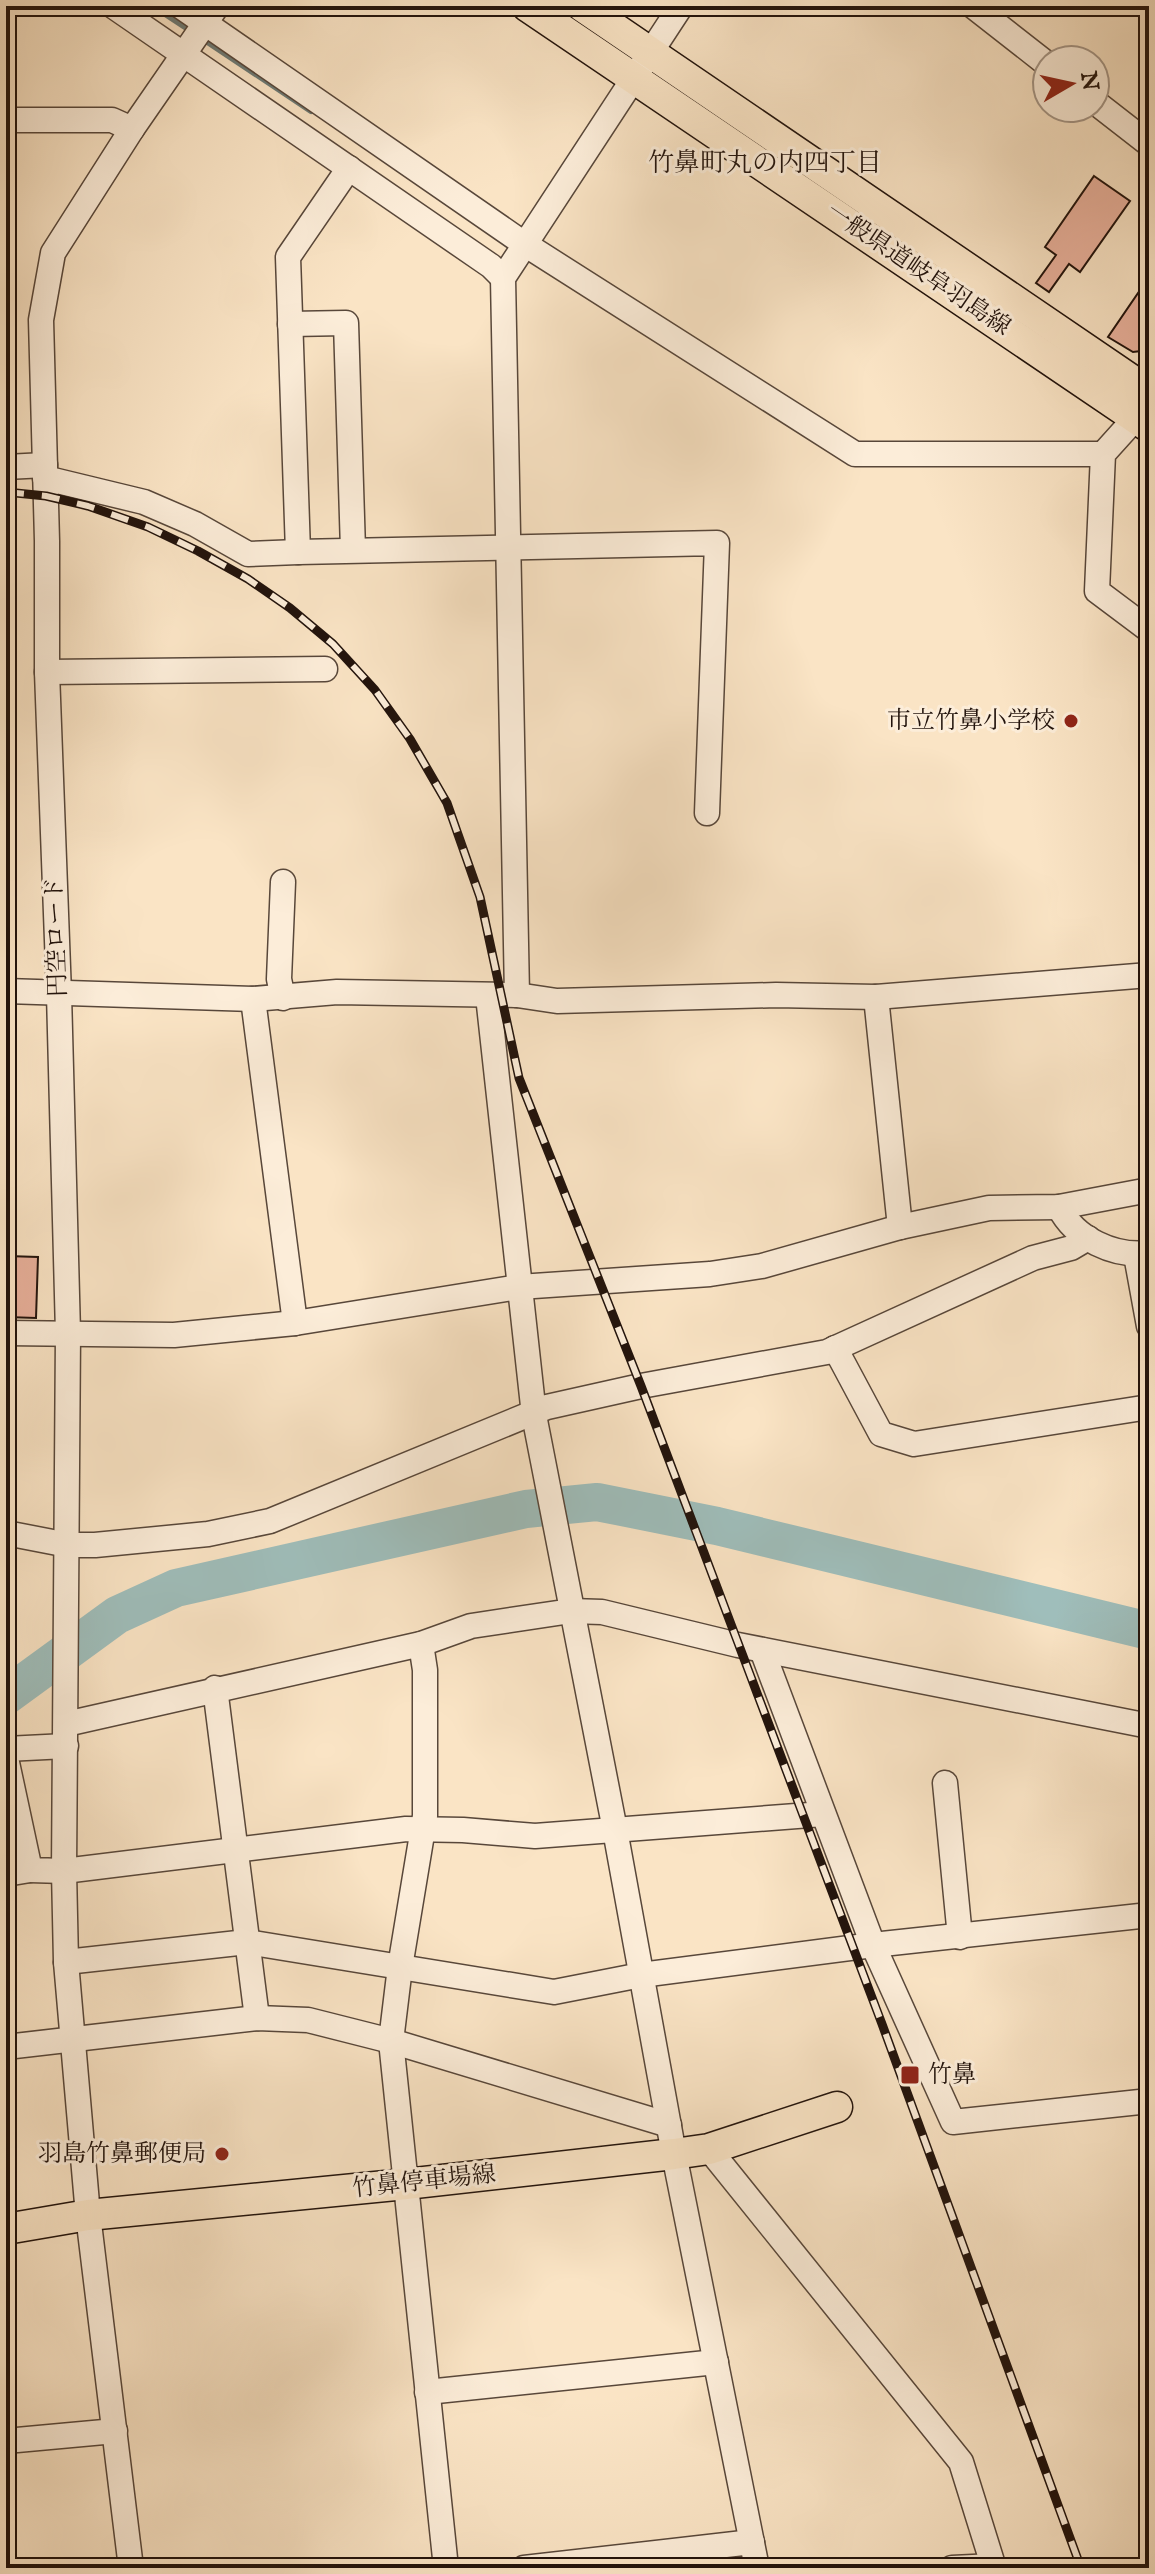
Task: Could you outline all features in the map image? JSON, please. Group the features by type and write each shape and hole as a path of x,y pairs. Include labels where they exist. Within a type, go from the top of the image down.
{"main road":[{"name":"一般県道岐阜羽島線","path":"527,6 641,65 1146,410"},
{"name":"一般県道岐阜羽島線","path":"582,6 641,65"},
{"name":"竹鼻停車場線","path":"6,2229 88,2215 406,2184 671,2140 709,2149 837,2107"}],"street":[{"path":"113,6 186,52 491,266 503,278"},
{"path":"180,6 208,19 523,243 855,454 1103,454"},
{"path":"517,995 503,278 523,243 681,6"},
{"path":"973,6 1031,51"},
{"name":"円空ロード","path":"131,2568 88,2215 66,1962 68,1333 47,672 41,320 53,253 132,129 208,19"},
{"path":"1111,114 1149,144"},
{"path":"6,120 112,120 132,129"},
{"path":"298,552 288,257 349,168"},
{"path":"290,324 346,323 353,550"},
{"path":"1146,410 1103,454 1097,591 1149,630"},
{"path":"6,467 45,471 144,502 195,524 248,554 717,543 707,813"},
{"path":"47,672 325,669"},
{"path":"283,882 279,979 283,998"},
{"path":"6,991 253,999 337,992 517,995 557,1001 776,995 876,997 1149,975"},
{"path":"488,996 534,1415 615,1830 671,2140 757,2568"},
{"path":"876,997 900,1227"},
{"path":"253,999 295,1323"},
{"path":"6,1333 174,1335 295,1323 519,1287 736,1270 762,1266 900,1227 989,1208 1059,1207 1149,1190"},
{"path":"1059,1207 1066,1220 1088,1238 1109,1249 1143,1254 1149,1326"},
{"path":"6,1533 68,1545 208,1534 270,1521 417,1459 534,1415 547,1407 641,1386 827,1352 1033,1258 1071,1248 1088,1238"},
{"path":"835,1348 881,1434 914,1444 1149,1407"},
{"path":"6,1749 66,1735 215,1688 421,1644 471,1626 571,1611 625,1616 762,1650 1149,1726"},
{"path":"421,1644 425,1670 425,1816 391,2041 446,2568"},
{"path":"762,1650 873,1945 953,2122 1149,2101"},
{"path":"215,1688 257,2018"},
{"path":"6,1758 18,1872 64,1871 422,1828 535,1836 823,1814"},
{"path":"945,1783 960,1937"},
{"path":"66,1962 247,1942 554,1992 641,1975 873,1945 1149,1915"},
{"path":"6,2047 257,2018 308,2020 391,2041 671,2140"},
{"path":"709,2149 961,2462 994,2567 952,2568"},
{"path":"427,2392 716,2362"},
{"path":"6,2441 115,2431"},
{"path":"524,2568 602,2564 752,2542"}],"building":[{"path":"1094,176 1130,201 1080,272 1069,264 1049,292 1036,283 1056,255 1045,247"},
{"path":"1149,277 1149,350 1133,352 1108,337"},
{"path":"7,1256 38,1257 36,1318 6,1317"}],"waterway":[{"path":"153,6 191,31"},
{"path":"200,37 311,111"},
{"path":"6,1696 117,1615 176,1588 526,1509 597,1502 717,1526 1149,1631"}],"railway":[{"path":"6,492 46,496 88,506 148,527 248,579 290,608 333,644 375,690 410,739 447,803 480,897 519,1078 641,1386 882,2024 1081,2568"}],"place":[{"name":"市立竹鼻小学校","path":"1071,721"},
{"name":"竹鼻","path":"910,2075"},
{"name":"羽島竹鼻郵便局","path":"222,2154"}],"district":[{"name":"竹鼻町丸の内四丁目","path":"765,163"}]}
